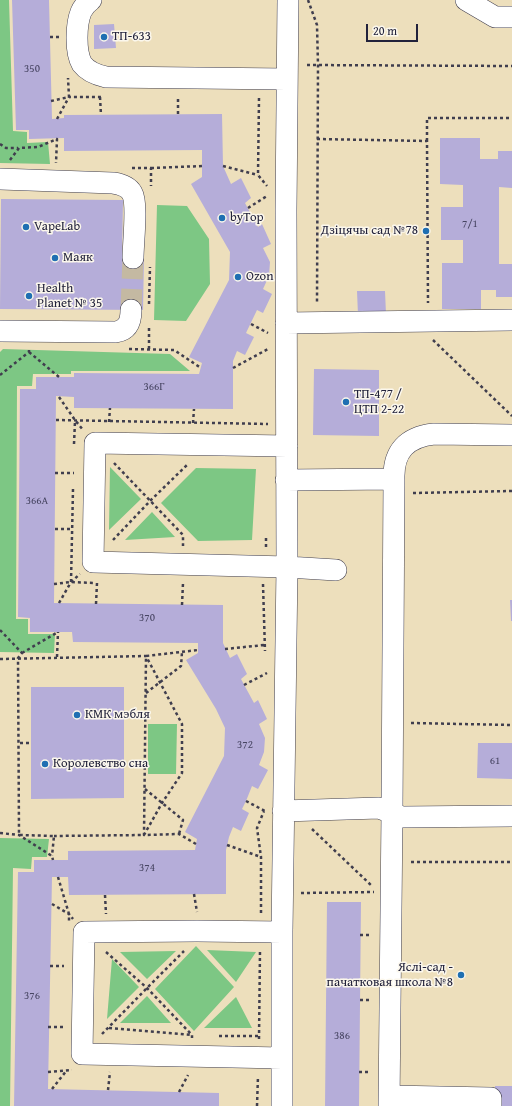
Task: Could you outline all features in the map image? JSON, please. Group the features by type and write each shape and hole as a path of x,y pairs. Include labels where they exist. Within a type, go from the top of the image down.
{"lane":[{"path":"91,0 82,10 78,24 78,49 82,64 88,70 97,75 106,77 287,72"},
{"path":"282,1106 282,932 274,811 286,567 287,423 280,332 288,0"},
{"path":"466,0 495,17 512,17"},
{"path":"4,171 113,183 120,184 127,188 132,193 135,206 132,258"},
{"path":"0,331 116,332 125,329 128,326 131,318 131,310"},
{"path":"280,332 317,323 430,330 512,320"},
{"path":"491,1106 491,1098 390,1101 394,471 396,460 402,448 411,440 423,435 512,435"},
{"path":"287,446 95,443 93,562 286,567 336,570"},
{"path":"286,480 394,486"},
{"path":"274,811 379,808 402,817 512,816"},
{"path":"282,932 260,923 197,931 84,932 82,1054 282,1058"}],"path":[{"path":"308,0 317,25 317,323"},
{"path":"287,72 318,65 512,66"},
{"path":"51,100 69,97"},
{"path":"100,97 101,115"},
{"path":"178,97 178,114"},
{"path":"512,118 427,118 430,330 512,416"},
{"path":"0,144 6,148 38,147 57,139 56,167"},
{"path":"318,140 427,141"},
{"path":"4,171 19,148"},
{"path":"151,168 203,166"},
{"path":"222,166 258,175"},
{"path":"248,208 273,193"},
{"path":"251,324 280,332"},
{"path":"233,368 280,332"},
{"path":"29,352 59,377"},
{"path":"59,397 75,420 95,443 183,535 184,564 182,604"},
{"path":"109,422 110,408"},
{"path":"193,423 194,409"},
{"path":"56,420 109,422 287,423"},
{"path":"74,450 75,420"},
{"path":"55,474 74,473 74,466"},
{"path":"59,603 71,582 73,481"},
{"path":"394,486 512,492"},
{"path":"55,529 72,529"},
{"path":"96,604 97,583"},
{"path":"0,630 22,653"},
{"path":"19,835 20,743 18,658 22,653 58,632 57,657"},
{"path":"225,649 264,645"},
{"path":"0,658 146,656 198,650"},
{"path":"146,693 180,666 182,652"},
{"path":"144,835 162,803 182,773 182,724 146,656"},
{"path":"144,835 146,656"},
{"path":"244,684 269,672"},
{"path":"393,723 512,725"},
{"path":"20,743 31,743"},
{"path":"145,788 183,820 180,834"},
{"path":"246,801 274,811"},
{"path":"301,893 378,892 311,828"},
{"path":"0,833 54,836 180,834 196,844"},
{"path":"19,835 52,856"},
{"path":"53,860 54,836"},
{"path":"227,845 261,857"},
{"path":"392,862 512,862"},
{"path":"105,895 106,914"},
{"path":"52,904 69,914 84,932 147,988 192,1035 108,1028"},
{"path":"257,1106 260,923"},
{"path":"48,1072 67,1070 190,945 197,931"},
{"path":"360,935 378,934"},
{"path":"50,966 69,966"},
{"path":"360,1000 377,1000"},
{"path":"48,1027 68,1027"},
{"path":"215,1036 259,1036"},
{"path":"108,1090 110,1072"},
{"path":"359,1072 371,1072"}],"green space":[{"path":"0,0 9,0 13,131 27,132 27,143 48,142 50,164 0,163"},
{"path":"157,205 187,206 209,239 210,284 186,321 154,320"},
{"path":"3,349 170,354 190,371 71,371 71,374 33,374 32,386 17,386 16,619 28,619 28,634 55,634 54,653 0,652 0,352"},
{"path":"110,467 141,499 109,530"},
{"path":"196,468 256,469 252,540 198,541 161,503"},
{"path":"152,512 175,537 125,540"},
{"path":"148,724 177,724 176,774 148,774"},
{"path":"0,838 49,839 47,857 32,857 31,869 13,868 10,1106 0,1106"},
{"path":"196,946 234,987 194,1031 155,989"},
{"path":"207,950 256,952 236,982"},
{"path":"176,951 147,979 120,952"},
{"path":"112,959 139,987 107,1019"},
{"path":"147,996 171,1023 120,1023"},
{"path":"236,997 252,1028 204,1028"}],"building":[{"path":"12,0 49,0 52,119 64,118 64,115 222,114 223,166 231,184 241,178 251,198 245,203 258,227 262,224 271,244 263,248 270,262 269,276 263,289 272,294 263,313 257,310 246,333 254,337 245,355 237,351 233,361 233,409 74,408 74,397 56,396 54,603 223,605 223,643 230,658 237,654 247,674 241,679 254,703 258,700 267,719 259,724 265,738 264,752 259,765 268,770 258,789 252,786 242,809 249,813 241,831 233,827 229,837 226,850 226,894 69,895 68,877 52,877 48,1089 219,1093 219,1106 14,1106 18,872 34,872 34,860 68,860 68,851 195,850 197,839 185,832 224,756 225,728 216,709 186,660 198,653 198,643 73,642 72,632 30,632 30,618 18,617 20,389 36,389 36,377 74,377 74,373 199,374 202,363 189,357 229,280 230,252 191,184 202,177 202,150 64,151 64,138 29,139 29,130 16,130"},
{"name":"ТП-633","path":"114,24 116,48 94,49 94,25"},
{"path":"440,138 480,138 480,159 498,159 498,151 512,151 512,188 499,187 499,264 512,264 512,297 496,297 496,290 481,290 481,309 442,309 442,263 463,263 463,240 441,240 441,207 463,207 463,185 440,184"},
{"path":"1,199 123,200 122,258 144,258 143,310 0,309"},
{"path":"357,291 385,291 386,314 358,315"},
{"name":"ТП-477 / ЦТП 2-22","path":"314,369 379,370 379,436 313,435"},
{"path":"510,600 512,600 512,621 511,621"},
{"name":"КМК мэбля","path":"31,687 124,687 124,798 31,799"},
{"path":"478,743 512,743 512,779 477,778"},
{"path":"327,902 361,902 359,1106 325,1106"},
{"path":"495,1086 512,1086 512,1106 495,1106"}],"tunnel":[{"path":"131,310 133,258"}],"place":[{"name":"ТП-633","path":"104,37"},
{"name":"byTop","path":"222,218"},
{"name":"VapeLab","path":"26,227"},
{"name":"Дзіцячы сад №78","path":"426,231"},
{"name":"Маяк","path":"55,258"},
{"name":"Ozon","path":"238,277"},
{"name":"Health Planet № 35","path":"29,296"},
{"name":"ТП-477 / ЦТП 2-22","path":"346,402"},
{"name":"КМК мэбля","path":"77,715"},
{"name":"Королевство сна","path":"45,764"},
{"name":"Яслі-сад - пачатковая школа №8","path":"461,975"}]}
